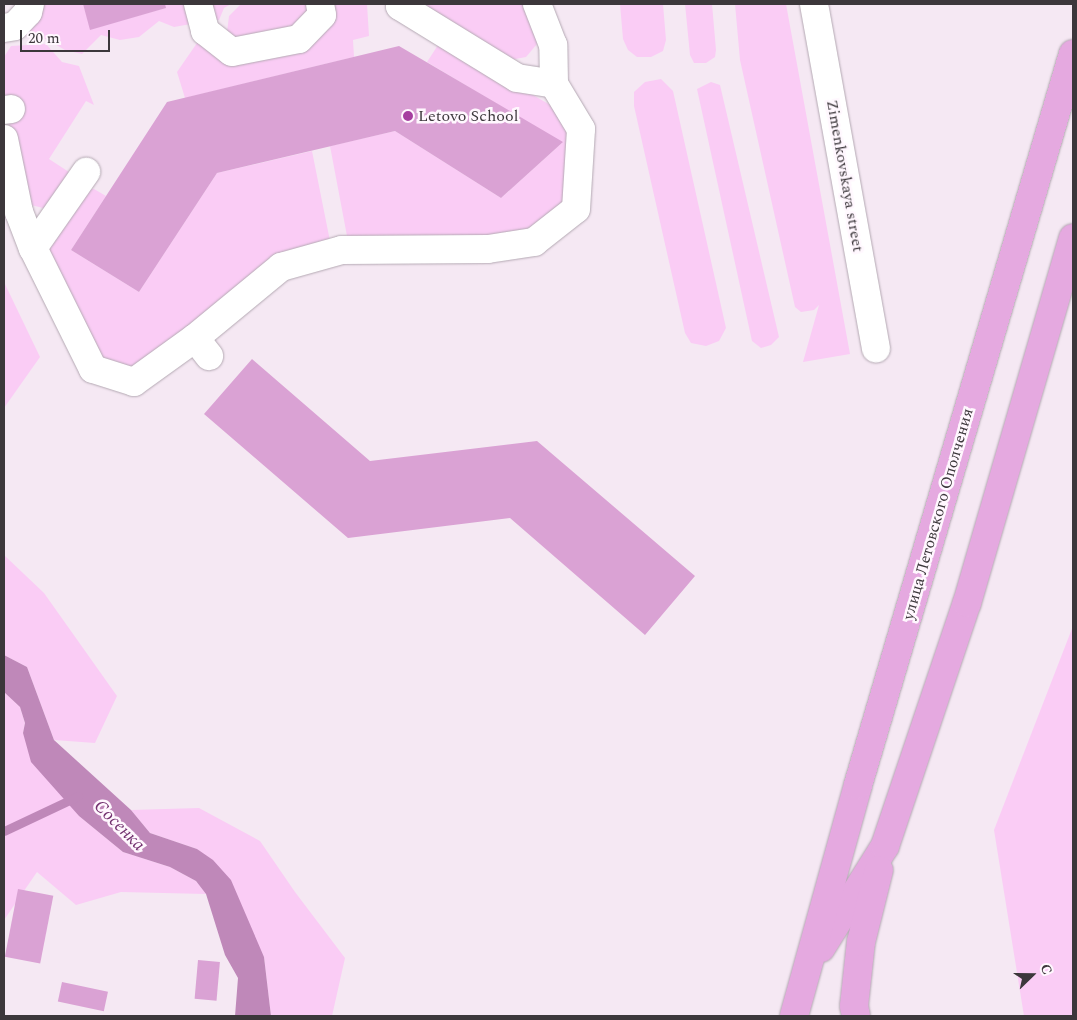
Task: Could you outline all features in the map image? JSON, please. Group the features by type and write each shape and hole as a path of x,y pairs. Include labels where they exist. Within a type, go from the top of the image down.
{"main road":[{"name":"улица Летовского Ополчения","path":"794,1016 858,785 1073,54"},
{"name":"улица Летовского Ополчения","path":"804,975 885,846 967,603 1073,238"},
{"path":"856,1016 854,1006 861,942 885,846"}],"street":[{"path":"4,28 15,26 28,12 30,4"},
{"path":"198,4 205,31 232,52 299,39 322,15 320,4"},
{"path":"400,4 400,6 517,78 554,84"},
{"path":"4,139 19,212 33,248 93,369 134,382 202,347 282,267 342,250 489,260 534,242 576,209 580,129 554,84 553,45 537,4"},
{"name":"Zimenkovskaya street","path":"814,4 876,348"},
{"path":"33,248 86,172"}],"shaded area":[{"path":"37,4 83,4 91,29 165,8 165,4 190,4 196,23 174,27 159,21 139,37 120,40 101,35 82,54 65,50 46,39 19,35"},
{"path":"208,4 231,4 224,8 219,20 213,20"},
{"path":"241,4 315,4 301,28 240,44 227,32 229,16"},
{"path":"331,4 367,4 369,36 353,40 354,57 185,98 177,72 197,43 203,41 241,58"},
{"path":"409,4 529,4 539,36 537,44 526,57 510,60"},
{"path":"620,4 663,4 666,40 663,51 651,57 637,57 628,50 623,39"},
{"path":"685,4 712,4 716,50 715,57 706,63 694,63 690,55"},
{"path":"735,4 786,4 850,354 803,362 819,305 814,310 801,312 795,307 740,60"},
{"path":"440,42 559,110 571,127 566,204 536,231 362,246 350,240 347,236 330,146 395,131 501,198 562,143 427,62"},
{"path":"46,44 62,62 79,66 94,105 86,101 49,159 69,172 69,182 49,206 43,208 31,205 23,195 4,97 4,57 11,46"},
{"path":"661,79 673,91 726,328 719,341 706,346 691,343 685,333 634,106 634,92 645,82"},
{"path":"711,82 720,85 779,337 771,345 761,348 752,341 697,89"},
{"path":"312,151 330,241 140,367 127,370 104,365 46,258 50,243 87,190 94,189 106,196 71,250 139,292 217,173"},
{"path":"4,282 40,357 4,408"},
{"path":"4,555 44,593 117,696 95,743 54,740 27,667 4,655"},
{"path":"1073,626 1073,1016 1024,1016 994,830"},
{"path":"4,692 20,707 25,723 23,733 62,794 79,816 123,852 170,867 196,881 206,894 121,892 76,905 37,872 4,920"},
{"path":"199,808 260,841 295,892 345,958 332,1016 271,1016 264,957 197,849 150,833 131,810"}],"water":[{"name":"Сосенка","path":"4,655 27,667 54,740 131,810 150,833 197,849 213,860 231,880 264,957 271,1016 235,1016 238,978 225,955 206,894 196,881 170,867 123,852 79,816 31,762 23,733 25,723 20,707 4,692"}],"building":[{"path":"83,4 165,4 166,8 90,30"},
{"path":"399,46 563,142 501,198 395,131 217,173 139,292 71,250 167,102"},
{"path":"252,359 370,461 537,441 695,576 645,635 510,518 348,538 204,414"},
{"path":"18,889 53,896 40,964 5,957"},
{"path":"198,960 220,962 217,1001 195,999"},
{"path":"62,982 108,992 104,1011 58,1002"}],"waterway":[{"path":"4,831 78,796"}],"place":[{"name":"Letovo School","path":"408,116"}]}
